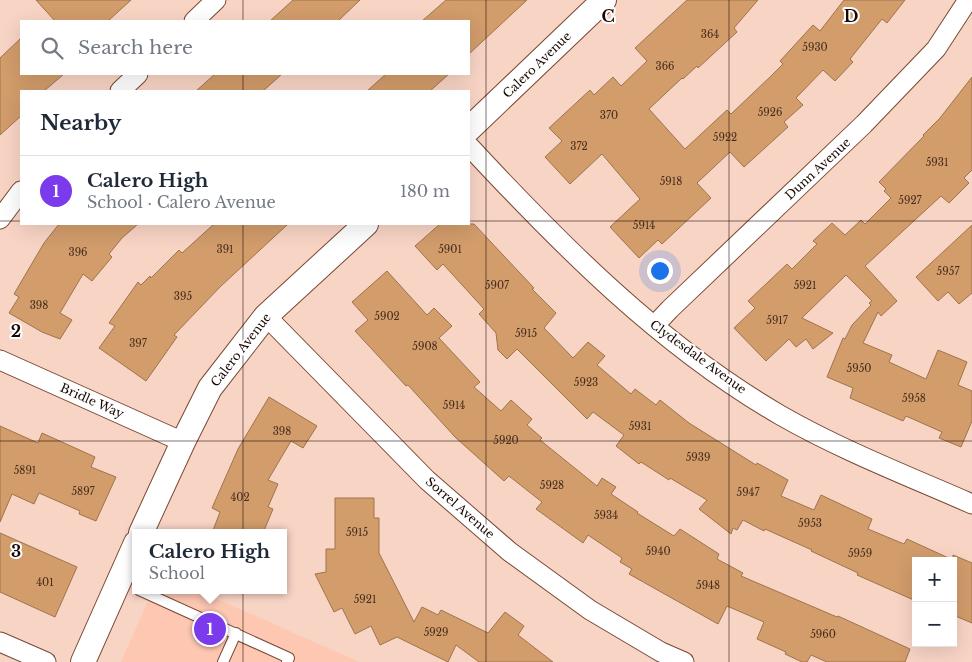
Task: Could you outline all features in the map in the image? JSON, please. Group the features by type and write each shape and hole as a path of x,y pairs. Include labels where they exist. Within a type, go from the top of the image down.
{"street":[{"path":"195,20 216,0"},
{"name":"Calero Avenue","path":"470,128 604,0"},
{"name":"Dunn Avenue","path":"654,326 864,124 936,50 968,0"},
{"path":"121,90 137,75"},
{"name":"Clydesdale Avenue","path":"470,147 604,284 654,326 718,375 780,415 842,447 972,504"},
{"path":"0,218 20,192"},
{"name":"Calero Avenue","path":"143,529 210,388 266,316 365,225"},
{"name":"Sorrel Avenue","path":"266,316 427,480 510,552 590,610 661,652 684,662"},
{"name":"Bridle Way","path":"0,360 183,442"},
{"path":"83,662 131,587"},
{"path":"0,642 46,662"}],"lane":[{"path":"147,594 289,658 287,662"},
{"path":"222,662 236,633"}],"shaded area":[{"path":"151,594 206,594 359,662 121,662"}],"building":[{"path":"36,0 131,0 109,20 54,20"},
{"path":"293,0 360,0 339,20 271,20"},
{"path":"446,0 527,0 470,53 470,20 423,20"},
{"path":"687,0 758,0 734,28 737,32 698,68 697,66 682,78 649,109 685,149 727,110 731,114 770,77 783,64 780,61 813,25 820,31 844,0 905,0 887,23 882,19 850,59 853,62 835,81 823,70 796,98 803,105 784,122 788,127 744,167 730,152 697,183 711,198 662,244 658,240 639,258 610,227 640,199 602,154 570,184 545,157 562,141 549,128 590,90 594,95 613,77 621,86 647,61 635,48"},
{"path":"20,39 20,75 63,75 45,90 20,90 20,117 0,135 0,58"},
{"path":"214,75 281,75 264,90 197,90"},
{"path":"385,75 448,75 431,90 368,90"},
{"path":"972,77 972,170 964,178 969,183 949,203 941,196 865,266 897,301 881,316 878,312 863,343 892,355 889,362 926,379 938,350 967,362 958,385 972,391 972,421 961,447 939,438 942,432 906,416 903,421 850,398 853,388 827,377 843,338 845,339 852,325 871,305 869,303 872,301 846,275 802,318 833,333 813,349 806,339 796,347 789,339 766,361 734,328 755,308 748,301 787,264 792,269 817,244 813,241 832,223 845,235 861,220 865,224 891,198 879,182 940,118"},
{"path":"474,224 556,313 544,328 573,358 588,342 605,356 597,365 631,394 635,389 656,405 660,400 689,423 756,465 757,463 788,480 781,496 814,510 821,495 872,519 868,529 904,544 907,539 946,557 912,557 912,599 857,575 858,573 812,550 765,529 764,531 743,520 737,530 733,528 731,534 699,509 707,500 670,478 669,480 641,462 639,464 616,446 624,435 593,412 587,419 517,349 507,359 498,350 496,333 479,314 484,309 443,264 437,270 415,246 439,225"},
{"path":"58,225 137,225 122,238 109,254 112,257 92,281 83,274 60,313 72,320 60,339 42,332 9,313 19,297 14,294 44,243"},
{"path":"213,225 287,225 220,287 174,335 177,337 146,381 99,348 115,326 109,323 138,282 141,285 150,276 151,278 179,250 182,253"},
{"path":"972,225 972,293 959,304 948,292 938,301 916,277"},
{"path":"387,271 427,315 434,308 452,326 439,338 480,382 474,387 501,411 511,400 532,419 527,425 542,438 540,440 597,486 602,478 616,487 611,494 637,513 674,536 680,529 719,554 717,559 743,573 741,576 838,616 910,649 905,662 827,662 811,655 807,662 802,662 785,654 786,652 757,639 764,622 727,606 718,624 629,574 632,569 620,562 622,558 588,535 583,543 536,509 542,502 509,476 504,481 455,437 355,331 368,320 352,302"},
{"path":"269,397 317,426 303,448 291,441 268,480 278,484 268,507 273,509 265,529 214,529 220,512 212,508 238,449"},
{"path":"0,426 38,443 42,433 95,457 91,467 116,477 96,521 79,514 80,511 39,493 34,504 12,494 0,522"},
{"path":"335,498 374,498 374,518 379,518 379,553 414,622 422,607 438,615 441,610 488,633 505,612 524,626 518,635 553,662 479,662 456,645 448,662 397,637 380,645 371,626 355,634 342,608 334,612 315,574 326,572 326,549 335,549"},
{"path":"0,533 77,567 55,617 0,592"},
{"path":"953,555 972,563 972,623 957,617 957,557 953,557"}],"place":[{"name":"Calero High","path":"210,629"}]}
